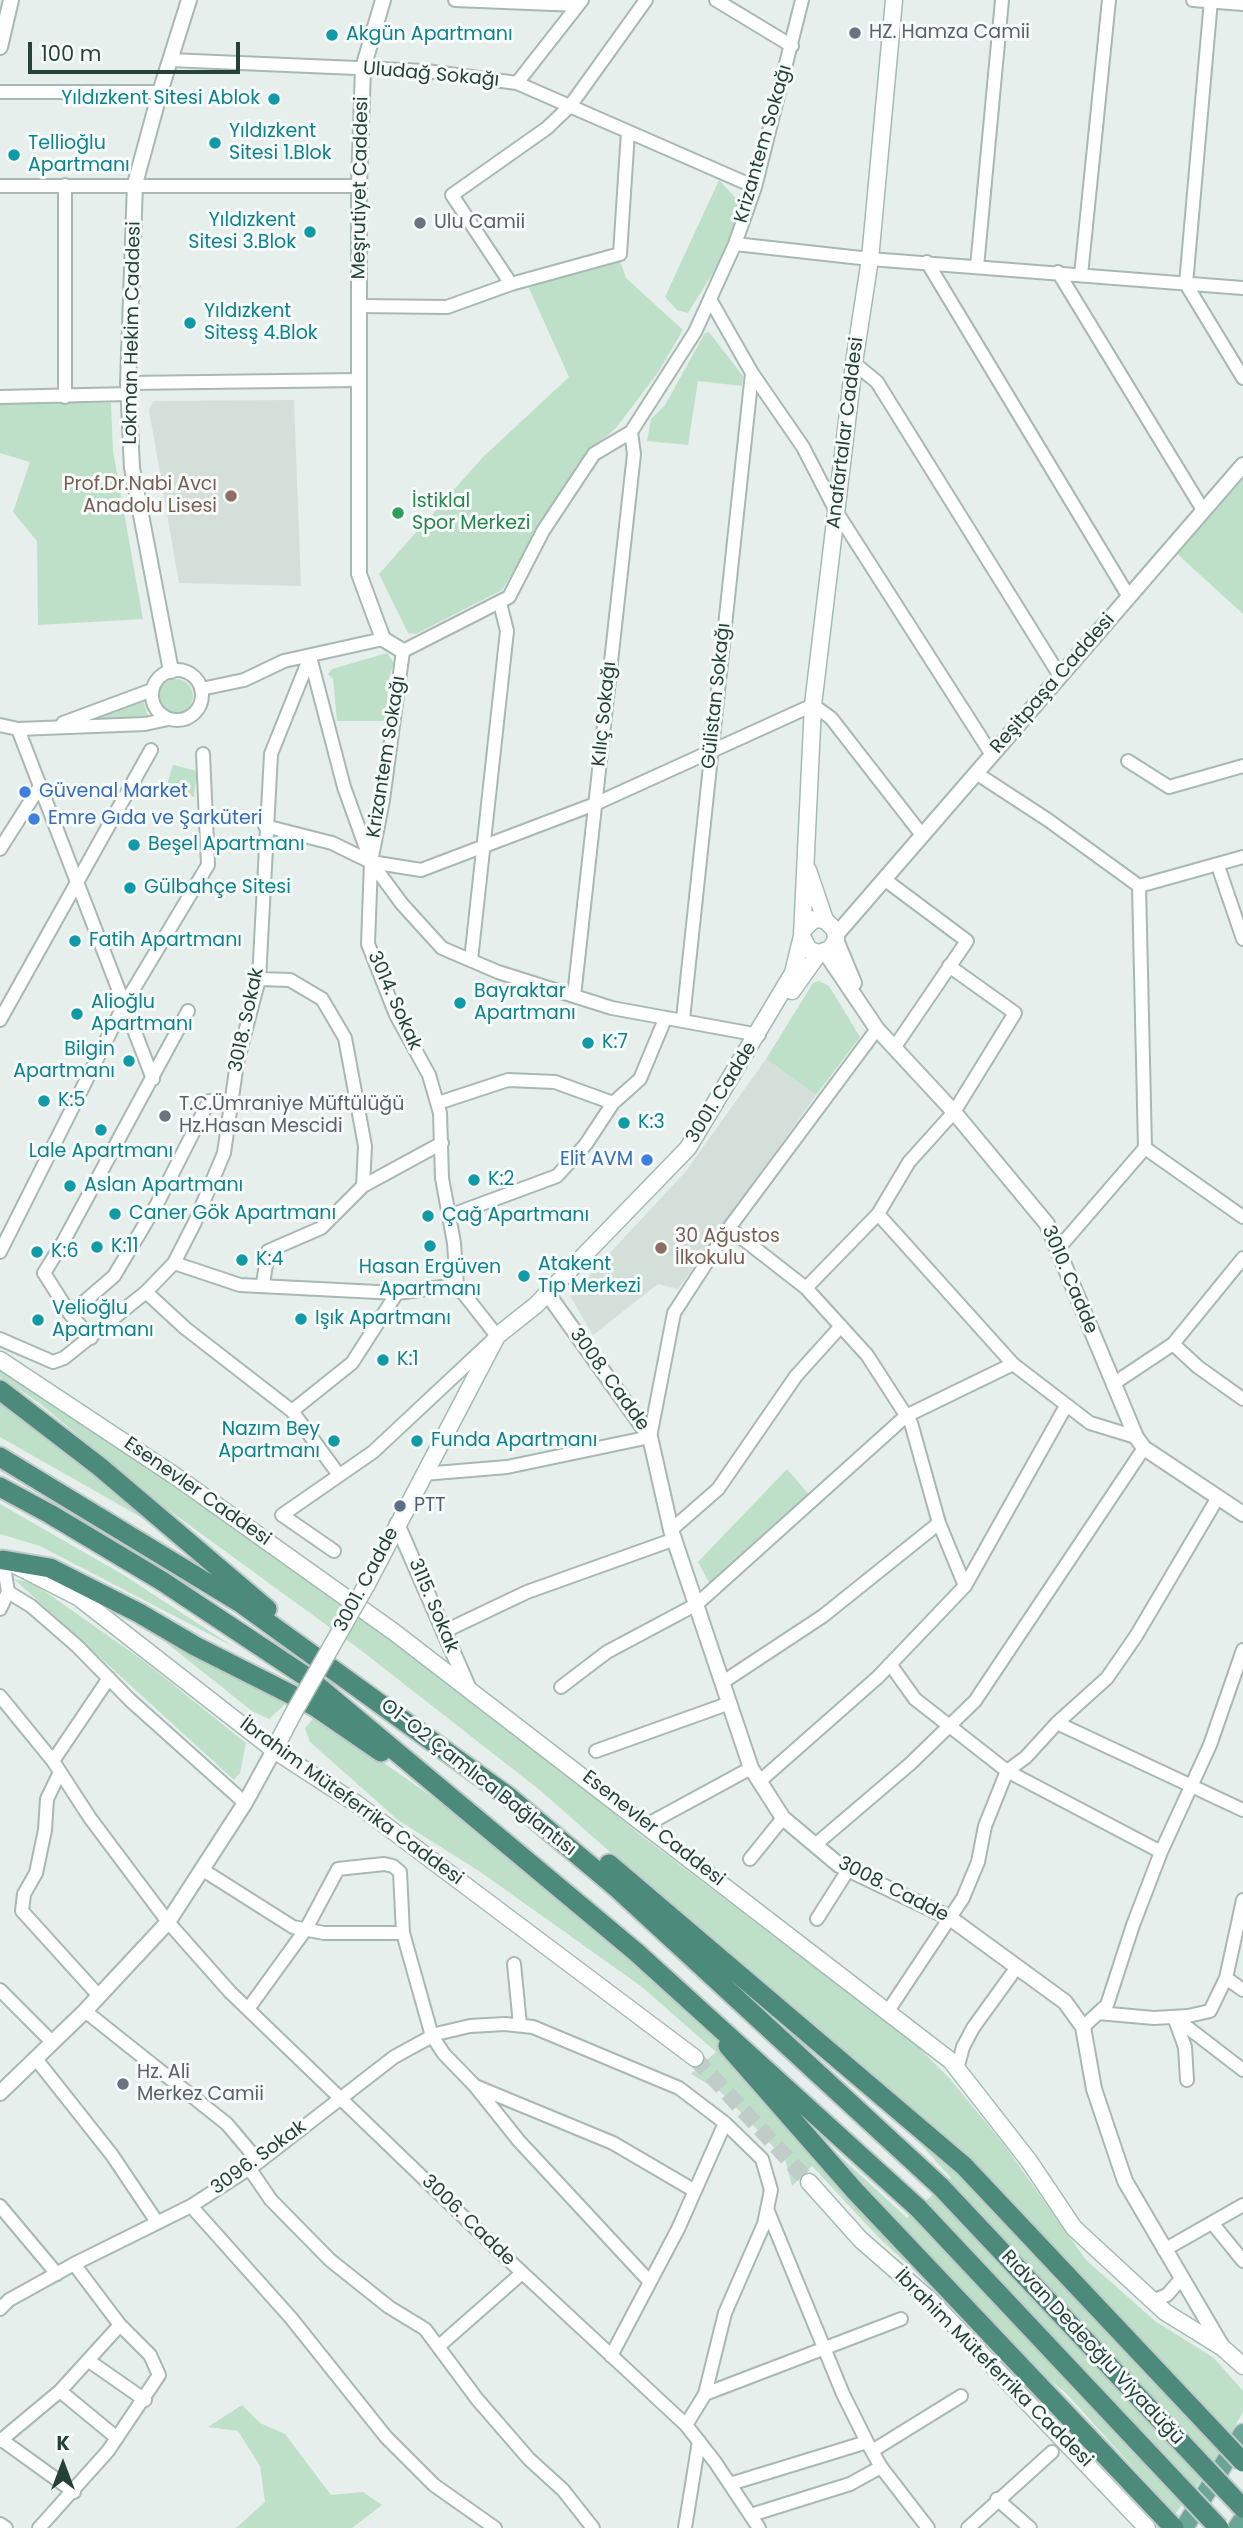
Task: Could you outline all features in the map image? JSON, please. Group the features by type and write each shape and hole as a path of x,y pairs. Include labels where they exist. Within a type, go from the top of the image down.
{"highway":[{"path":"0,1390 100,1467 351,1680"},
{"name":"O1-O2 Çamlıca Bağlantısı","path":"0,1457 242,1604 351,1680 509,1797 618,1889 941,2187"},
{"name":"O1-O2 Çamlıca Bağlantısı","path":"0,1488 50,1514 162,1581 308,1678 480,1819 691,2000 918,2208"},
{"path":"2,1559 50,1568 270,1682 314,1706 480,1819"},
{"path":"509,1797 610,1865 964,2166 1243,2462"},
{"path":"691,2000 773,2101 1174,2528"},
{"name":"Rıdvan Dedeoğlu Viyadüğü","path":"941,2187 1243,2508"},
{"name":"Rıdvan Dedeoğlu Viyadüğü","path":"918,2208 1219,2528"}],"main road":[{"name":"Anafartalar Caddesi","path":"802,933 813,705 854,363 870,259 894,0"},
{"name":"Anafartalar Caddesi","path":"807,867 815,881 828,937"},
{"path":"814,919 828,937 759,1035 793,973 802,933 814,919"},
{"name":"3010. Cadde","path":"802,933 809,950 828,937"},
{"name":"3001. Cadde","path":"274,1750 367,1584 497,1336 547,1293 688,1148 759,1035"},
{"name":"Esenevler Caddesi","path":"0,1360 178,1478 469,1689 888,2011 957,2069 1029,2161 1074,2228 1152,2301 1223,2348 1243,2366"},
{"name":"İbrahim Müteferrika Caddesi","path":"2,1559 78,1597 274,1750 357,1804 695,2058"},
{"name":"İbrahim Müteferrika Caddesi","path":"809,2182 861,2240 931,2301 1147,2528"},
{"path":"1184,2528 1243,2433"},
{"path":"1237,2528 1243,2519"}],"street":[{"path":"0,47 11,0"},
{"name":"Lokman Hekim Caddesi","path":"171,671 132,468 128,388 135,184 189,0"},
{"name":"Meşrutiyet Caddesi","path":"383,0 363,68 359,186 359,574 383,639"},
{"path":"455,0 580,3"},
{"path":"512,284 452,195 547,128 570,106 646,0"},
{"path":"716,0 792,46"},
{"name":"Krizantem Sokağı","path":"371,862 383,800 403,651 509,597 543,531 594,454 631,432 695,332 735,244 755,187 802,0"},
{"path":"977,267 1002,0"},
{"path":"1081,275 1109,0"},
{"path":"1193,0 1243,4"},
{"path":"1211,1 1186,284 1243,378"},
{"path":"517,82 580,3"},
{"name":"Uludağ Sokağı","path":"170,60 426,71 517,82 755,187"},
{"path":"0,92 160,92"},
{"path":"359,306 447,307 512,284 620,254 628,132"},
{"path":"65,185 65,397"},
{"path":"0,186 359,186"},
{"path":"735,244 870,259 1243,288"},
{"path":"927,262 1129,597"},
{"path":"1058,272 1203,510"},
{"path":"710,301 752,373 803,447 836,511 992,755"},
{"path":"854,363 877,382 1060,676"},
{"name":"Gülistan Sokağı","path":"683,1020 752,373"},
{"path":"0,397 65,397 128,388 359,380"},
{"name":"Kılıç Sokağı","path":"574,996 634,454 631,432"},
{"name":"Reşitpaşa Caddesi","path":"828,937 863,903 1243,465"},
{"path":"471,960 507,631 500,603"},
{"path":"201,689 244,680 284,660 310,657 383,639 403,651"},
{"name":"3018. Sokak","path":"0,1339 53,1363 90,1338 146,1292 174,1264 224,1153 237,1063 259,979 265,826 271,754 310,657"},
{"name":"3014. Sokak","path":"310,657 344,787 371,862 368,943 396,1015 429,1075 438,1104 442,1178 457,1285"},
{"path":"0,725 18,729 182,720 195,713 201,700 201,689 191,675 171,671 159,678 152,690 52,727"},
{"path":"152,690 157,711 168,719"},
{"path":"265,826 332,843 371,862 421,870 595,804 813,705 831,718 922,835"},
{"path":"18,729 153,1079"},
{"path":"2,1013 78,884 151,750"},
{"path":"0,1252 124,1005 208,865 203,754"},
{"path":"1128,761 1169,787 1243,766"},
{"path":"976,773 1048,820 1139,886"},
{"path":"0,849 40,786"},
{"path":"1139,886 1243,857"},
{"path":"371,862 402,904 442,948 498,972 574,996 665,1020 683,1020 759,1035"},
{"path":"1218,866 1243,939"},
{"path":"884,878 967,941 894,1048"},
{"path":"1057,1250 1145,1148 1139,886"},
{"name":"3010. Cadde","path":"828,937 877,1029 954,1112 1047,1224 1140,1442"},
{"path":"806,1288 878,1214 909,1162 954,1112 1015,1013 950,966"},
{"path":"259,979 290,980 322,999 345,1038 365,1146 363,1186"},
{"path":"90,1338 70,1314 44,1273 188,1011"},
{"path":"449,1216 557,1176 586,1144 613,1103 640,1079 665,1020"},
{"path":"423,1474 507,1467 650,1437 674,1313 729,1228 877,1029"},
{"path":"438,1104 508,1080 555,1082 613,1103"},
{"path":"70,1314 114,1276 157,1204 209,1101"},
{"path":"263,1284 268,1251 321,1228 363,1186 442,1143"},
{"path":"1145,1148 1243,1217"},
{"path":"878,1214 1013,1364 1090,1423 1140,1442 1217,1499 1243,1514"},
{"path":"729,1228 806,1288 867,1355 906,1416 939,1523 965,1586"},
{"path":"1113,1384 1174,1344 1243,1258"},
{"path":"174,1264 240,1285 263,1284 397,1293 457,1285 497,1336 394,1434 282,1515 334,1551"},
{"path":"146,1292 185,1328 292,1411 339,1475"},
{"path":"292,1411 352,1363 397,1293"},
{"name":"3008. Cadde","path":"547,1293 650,1437 673,1534 751,1768 782,1818 848,1870 950,1918 1065,2002 1083,2027 1094,2089 1125,2181 1223,2348"},
{"path":"443,1632 527,1592 673,1534 718,1489 796,1376 841,1326"},
{"path":"1174,1344 1243,1399"},
{"path":"561,1687 607,1652 697,1604 906,1416 1013,1364"},
{"path":"760,1782 890,1664 965,1586 1066,1406"},
{"path":"815,1845 910,1764 975,1701 1140,1442"},
{"path":"888,2011 963,1898 978,1862 985,1826 1007,1771 1026,1757 1057,1723 1107,1678 1136,1636 1217,1499"},
{"path":"723,1682 823,1616 939,1523"},
{"name":"3115. Sokak","path":"397,1524 469,1689"},
{"path":"0,1609 8,1592 2,1559"},
{"path":"8,1592 31,1606 244,1803"},
{"path":"1083,2027 1107,2005 1161,1853 1210,1745 1243,1650"},
{"path":"890,1664 915,1699 1007,1771 1161,1853"},
{"path":"99,1996 22,1911 24,1894 36,1873 46,1830 47,1799 57,1766 109,1678"},
{"name":"3006. Cadde","path":"0,1699 57,1766 90,1818 168,1922 248,2009 339,2098 686,2425 759,2528"},
{"path":"596,1751 730,1703"},
{"path":"1057,1723 1243,1810"},
{"name":"3001. Cadde","path":"3,2086 53,2043 168,1922 203,1870 274,1750"},
{"path":"648,1824 751,1768"},
{"path":"750,1859 782,1818"},
{"path":"248,2009 306,1929 338,1869 384,1864 394,1866 400,1872 404,1933 432,2036 444,2054 475,2086 519,2141 650,2282"},
{"path":"203,1870 293,1927 324,1933 404,1933"},
{"path":"817,1919 848,1870"},
{"path":"1098,2013 1174,2017 1210,2011 1226,1978 1242,1910"},
{"path":"514,1964 520,2025"},
{"path":"957,2069 963,2047 973,2028 1017,1967"},
{"path":"1226,1978 1243,1990"},
{"path":"0,1990 53,2043"},
{"path":"85,2011 227,2124 254,2165 271,2200 330,2260 389,2306 425,2329 477,2399 528,2459 563,2490 593,2528"},
{"path":"1174,2017 1243,2070"},
{"path":"1174,2017 1185,2047 1187,2080"},
{"name":"3096. Sokak","path":"0,2309 74,2264 191,2206 254,2165 394,2057 432,2036 470,2026 533,2026 679,2088 725,2123 762,2159 771,2190 767,2209"},
{"path":"36,2059 113,2155 157,2222"},
{"path":"475,2086 613,2143 695,2190"},
{"path":"611,2356 650,2282 725,2123"},
{"path":"1164,2250 1243,2205"},
{"path":"0,2206 57,2274"},
{"path":"191,2206 291,2318 386,2437 434,2485 495,2528"},
{"path":"767,2209 825,2347 881,2468 928,2528"},
{"path":"686,2425 705,2394 725,2313 764,2224 767,2209"},
{"path":"1213,2224 1243,2261"},
{"path":"39,2528 74,2492 117,2438 145,2400 159,2375 150,2355 120,2325 74,2264"},
{"path":"439,2346 522,2273"},
{"path":"1152,2301 1167,2295 1181,2278"},
{"path":"705,2394 901,2319"},
{"path":"74,2492 1,2441 60,2391 120,2325"},
{"path":"89,2361 145,2400"},
{"path":"60,2391 117,2438"},
{"path":"730,2484 870,2446 961,2396"},
{"path":"685,2528 699,2441"},
{"path":"968,2528 1052,2452"},
{"path":"751,2515 850,2484 881,2468"},
{"path":"998,2499 1030,2528"},
{"path":"0,2524 6,2528"}],"shaded area":[{"name":"Prof.Dr.Nabi Avcı Anadolu Lisesi","path":"294,400 301,586 179,583 149,410 153,401"},
{"path":"766,1059 816,1095 678,1289 658,1284 593,1335 570,1296 686,1171"}],"green space":[{"path":"719,180 744,207 719,263 688,313 677,310 665,297"},
{"path":"619,257 626,278 683,330 657,374 616,428 588,452 502,590 416,634 408,633 379,574 483,457 569,377 528,286"},
{"path":"709,332 743,376 742,386 698,381 688,445 647,441 651,419 665,405 705,333"},
{"path":"0,403 111,403 113,451 143,619 38,625 37,541 13,512 30,462 0,453"},
{"path":"1243,479 1243,614 1174,551"},
{"path":"387,653 394,663 388,681 386,721 337,721 333,679 328,674 332,669"},
{"path":"176,679 188,684 193,696 188,708 176,713 164,708 159,696 164,684"},
{"path":"143,700 148,716 86,721 135,702"},
{"path":"173,765 197,771 194,797 166,787"},
{"path":"819,981 829,986 860,1037 816,1095 766,1059 813,983"},
{"path":"0,1368 317,1582 498,1718 643,1837 913,2042 950,2079 1005,2146 1086,2260 1155,2321 1214,2358 1243,2391 1243,2412 1215,2462 1175,2514 1066,2393 930,2285 879,2238 812,2166 792,2186 785,2159 721,2092 691,2074 716,2052 642,1987 479,1871 398,1820 310,1742 305,1728 316,1715 465,1820 550,1889 679,2001 778,2099 907,2218 951,2178 844,2059 541,1791 358,1648 159,1503 38,1402 0,1377"},
{"path":"0,1399 88,1468 146,1520 0,1437"},
{"path":"787,1469 812,1498 716,1595 698,1562"},
{"path":"0,1504 122,1574 234,1647 40,1546 0,1534"},
{"path":"14,1579 33,1583 141,1659 246,1743 240,1773 234,1780"},
{"path":"139,1621 291,1699 269,1719 252,1711"},
{"path":"242,2405 260,2423 285,2434 331,2495 363,2492 382,2505 352,2528 236,2528 265,2502 260,2466 238,2431 208,2427"}],"tunnel":[{"path":"695,2058 809,2182"}],"place":[{"name":"HZ. Hamza Camii","path":"855,33"},
{"name":"Akgün Apartmanı","path":"332,35"},
{"name":"Yıldızkent Sitesi Ablok","path":"274,99"},
{"name":"Yıldızkent Sitesi 1.Blok","path":"215,143"},
{"name":"Tellioğlu Apartmanı","path":"14,155"},
{"name":"Ulu Camii","path":"420,223"},
{"name":"Yıldızkent Sitesi 3.Blok","path":"310,232"},
{"name":"Yıldızkent Sitesş 4.Blok","path":"190,323"},
{"name":"Prof.Dr.Nabi Avcı Anadolu Lisesi","path":"231,496"},
{"name":"İstiklal Spor Merkezi","path":"398,513"},
{"name":"Güvenal Market","path":"25,792"},
{"name":"Emre Gıda ve Şarküteri","path":"34,819"},
{"name":"Beşel Apartmanı","path":"134,845"},
{"name":"Gülbahçe Sitesi","path":"130,888"},
{"name":"Fatih Apartmanı","path":"75,941"},
{"name":"Bayraktar Apartmanı","path":"460,1003"},
{"name":"Alioğlu Apartmanı","path":"77,1014"},
{"name":"K:7","path":"588,1043"},
{"name":"Bilgin Apartmanı","path":"129,1061"},
{"name":"K:5","path":"44,1101"},
{"name":"T.C.Ümraniye Müftülüğü Hz.Hasan Mescidi","path":"165,1116"},
{"name":"K:3","path":"624,1123"},
{"name":"Lale Apartmanı","path":"101,1130"},
{"name":"Elit AVM","path":"647,1160"},
{"name":"K:2","path":"474,1180"},
{"name":"Aslan Apartmanı","path":"70,1186"},
{"name":"Caner Gök Apartmanı","path":"115,1214"},
{"name":"Çağ Apartmanı","path":"428,1216"},
{"name":"Hasan Ergüven Apartmanı","path":"430,1246"},
{"name":"K:11","path":"97,1247"},
{"name":"30 Ağustos İlkokulu","path":"661,1248"},
{"name":"K:6","path":"37,1252"},
{"name":"K:4","path":"242,1260"},
{"name":"Atakent Tıp Merkezi","path":"524,1276"},
{"name":"Işık Apartmanı","path":"301,1319"},
{"name":"Velioğlu Apartmanı","path":"38,1320"},
{"name":"K:1","path":"383,1360"},
{"name":"Nazım Bey Apartmanı","path":"334,1441"},
{"name":"Funda Apartmanı","path":"417,1441"},
{"name":"PTT","path":"400,1506"},
{"name":"Hz. Ali Merkez Camii","path":"123,2084"}]}
